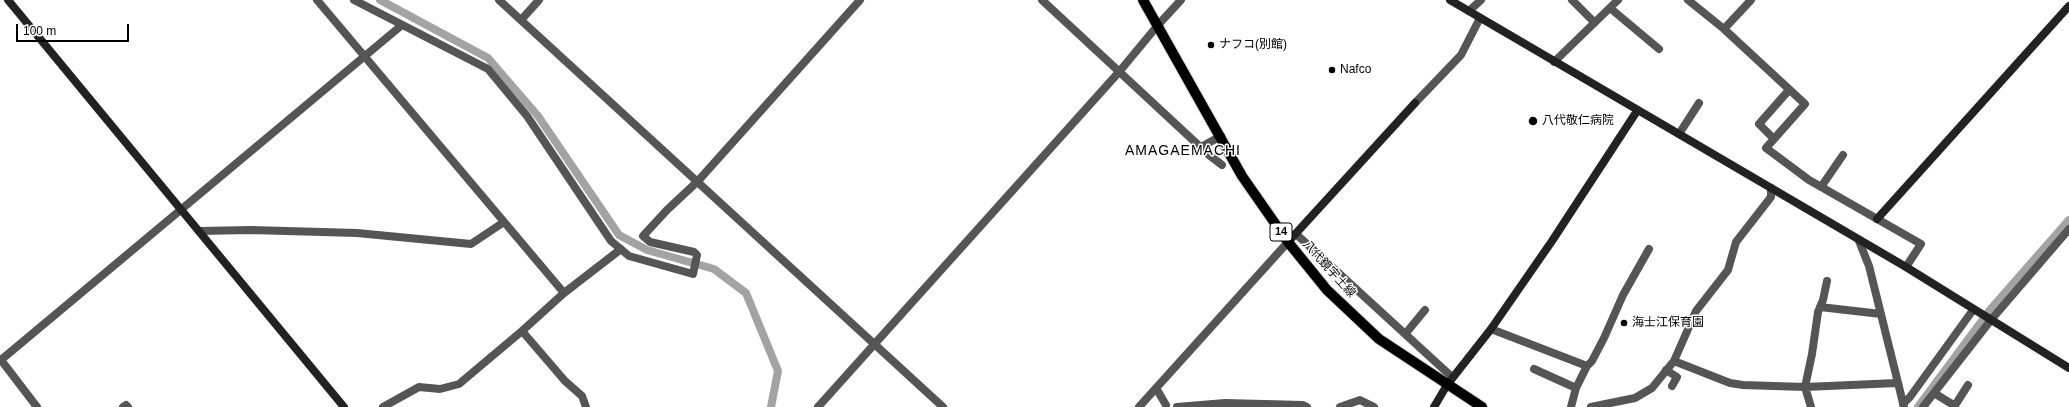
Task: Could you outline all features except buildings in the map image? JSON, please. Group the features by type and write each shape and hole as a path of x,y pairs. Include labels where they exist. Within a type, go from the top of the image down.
{"main road":[{"name":"八代鏡宇土線","path":"1143,0 1190,86 1221,136 1242,176 1288,242 1327,290 1379,339 1450,381 1482,407"}],"street":[{"path":"8,0 344,407"},
{"path":"317,0 564,293"},
{"path":"354,0 488,68 527,116 611,241 629,256 693,274 697,255 694,252 650,242 643,236 667,210 698,181 860,0"},
{"path":"499,0 943,407"},
{"path":"521,20 539,0"},
{"path":"1042,0 1201,147 1222,164"},
{"path":"818,407 1119,72 1181,0"},
{"path":"1450,0 1859,241 1906,267 2069,368"},
{"path":"1469,11 1481,0"},
{"path":"1572,0 1594,22"},
{"path":"1554,62 1618,0"},
{"path":"1688,0 1724,29 1805,104 1766,148 1809,180 1921,244 1906,267"},
{"path":"1724,29 1750,0"},
{"path":"1877,219 2069,6"},
{"path":"1610,8 1658,49"},
{"path":"1139,407 1415,103 1461,55 1480,18"},
{"path":"37,407 0,360 402,25"},
{"path":"1774,138 1756,124 1789,90"},
{"path":"1679,134 1699,103"},
{"path":"1434,407 1450,381 1491,329 1638,111"},
{"path":"1201,147 1221,136"},
{"path":"1821,187 1843,155"},
{"path":"1591,407 1635,398 1652,388 1674,361 1696,311 1728,270 1736,242 1771,197 1771,188"},
{"path":"199,231 251,230 357,233 471,244 504,222"},
{"path":"1924,407 1988,319 2069,229"},
{"path":"1296,234 1406,333 1450,381"},
{"path":"1859,241 1869,266 1897,383 1904,405"},
{"path":"383,407 419,387 440,389 458,384 522,332 564,293 621,249"},
{"path":"1571,407 1576,388 1587,366 1592,361 1601,344 1623,295 1649,249"},
{"path":"1811,407 1805,387 1820,307 1827,281"},
{"path":"1820,307 1881,314"},
{"path":"1406,333 1425,310"},
{"path":"1904,405 1975,311"},
{"path":"1491,329 1587,366"},
{"path":"522,332 565,381 582,396 586,407"},
{"path":"1674,361 1730,383 1762,386 1805,387 1897,383"},
{"path":"1534,369 1576,388"},
{"path":"1666,370 1677,377 1672,386"},
{"path":"1934,393 1955,407 1968,385"},
{"path":"1156,388 1165,406 1177,407 1225,404 1307,407"},
{"path":"1340,407 1360,400 1374,407"},
{"path":"123,407 126,405 128,407"}],"waterway":[{"path":"380,0 488,58 538,116 619,235 647,250 714,269 746,293 778,371 771,407"},
{"path":"1918,407 1990,310 2069,220"}],"place":[{"name":"ナフコ(別館)","path":"1211,45"},
{"name":"Nafco","path":"1332,70"},
{"name":"八代敬仁病院","path":"1533,121"},
{"name":"海士江保育園","path":"1624,323"}],"district":[{"name":"AMAGAEMACHI","path":"1183,151"}]}
